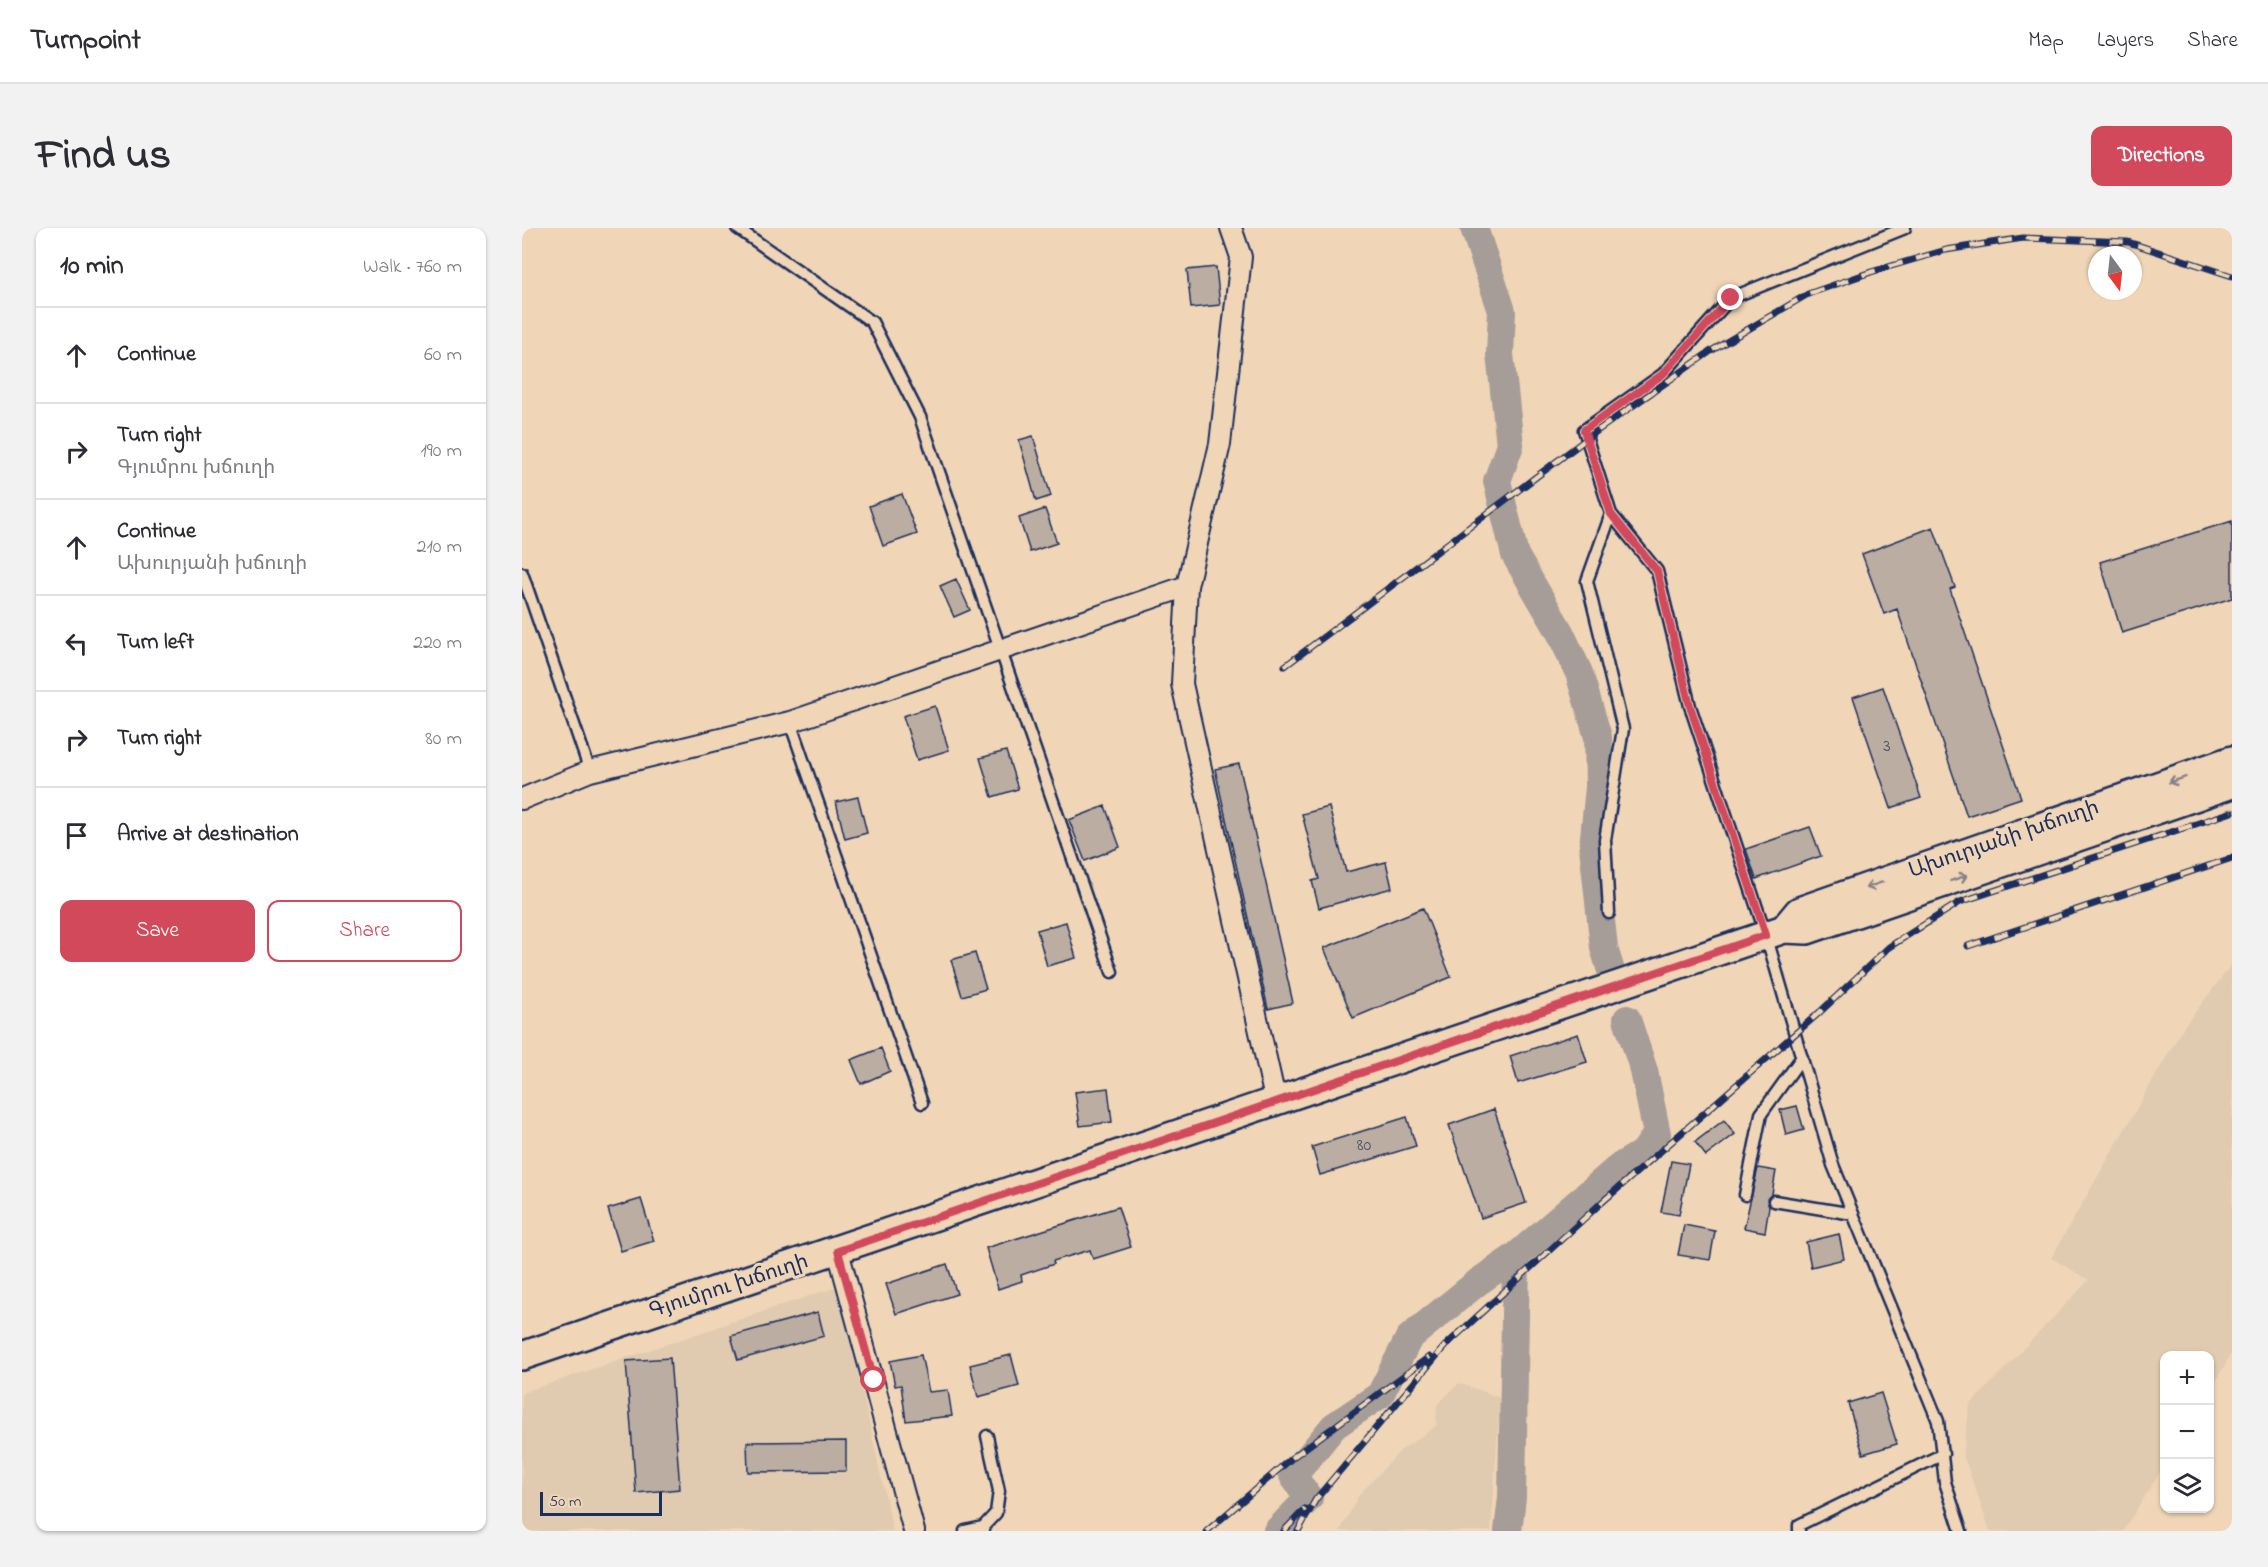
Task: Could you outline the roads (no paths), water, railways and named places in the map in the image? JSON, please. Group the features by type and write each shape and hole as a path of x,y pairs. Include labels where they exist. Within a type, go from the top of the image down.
{"main road":[{"name":"Ախուրյանի խճուղի","path":"1775,932 1799,911 2232,760"},
{"name":"Ախուրյանի խճուղի","path":"1276,1103 1775,932 1808,930 2232,784"},
{"name":"Գյումրու խճուղի","path":"522,1356 1276,1103"}],"street":[{"path":"1231,228 1241,257 1220,444 1187,586 1182,684 1276,1103"},
{"path":"522,799 590,771 790,722 1187,586"},
{"path":"838,1251 914,1531"}],"lane":[{"path":"737,228 872,322 920,417 1112,972"},
{"path":"1905,228 1731,298 1663,374 1584,430 1611,514 1657,571 1690,706 1775,932 1802,1057 1833,1165 1938,1421 1945,1482 1961,1531"},
{"path":"1610,913 1605,840 1623,729 1587,581 1611,514"},
{"path":"522,573 590,771"},
{"path":"790,722 922,1103"},
{"path":"1745,1195 1761,1114 1802,1057"},
{"path":"1774,1200 1853,1214"},
{"path":"966,1531 983,1529 996,1513 999,1491 987,1436"},
{"path":"1799,1531 1799,1525 1942,1454"}],"waterway":[{"path":"1474,228 1502,311 1500,354 1510,445 1497,481 1515,555 1560,632 1579,673 1598,737 1599,787 1593,847 1604,948 1612,974"},
{"path":"1277,1531 1309,1498 1293,1476 1334,1426 1380,1395 1409,1338 1478,1282 1516,1256 1619,1167 1644,1152 1657,1134 1644,1071 1627,1019"},
{"path":"1508,1531 1512,1497 1516,1256"}],"railway":[{"path":"1285,666 1597,431 1711,351 1808,294 1871,272 1946,250 2023,238 2128,242 2232,276"},
{"path":"1298,1531 1316,1499 1445,1346 1600,1204 1820,1012 1889,947 1960,902 2232,812"},
{"path":"1968,946 2232,858"},
{"path":"1207,1531 1293,1457 1429,1357"},
{"path":"1284,1531 1305,1509"}]}
